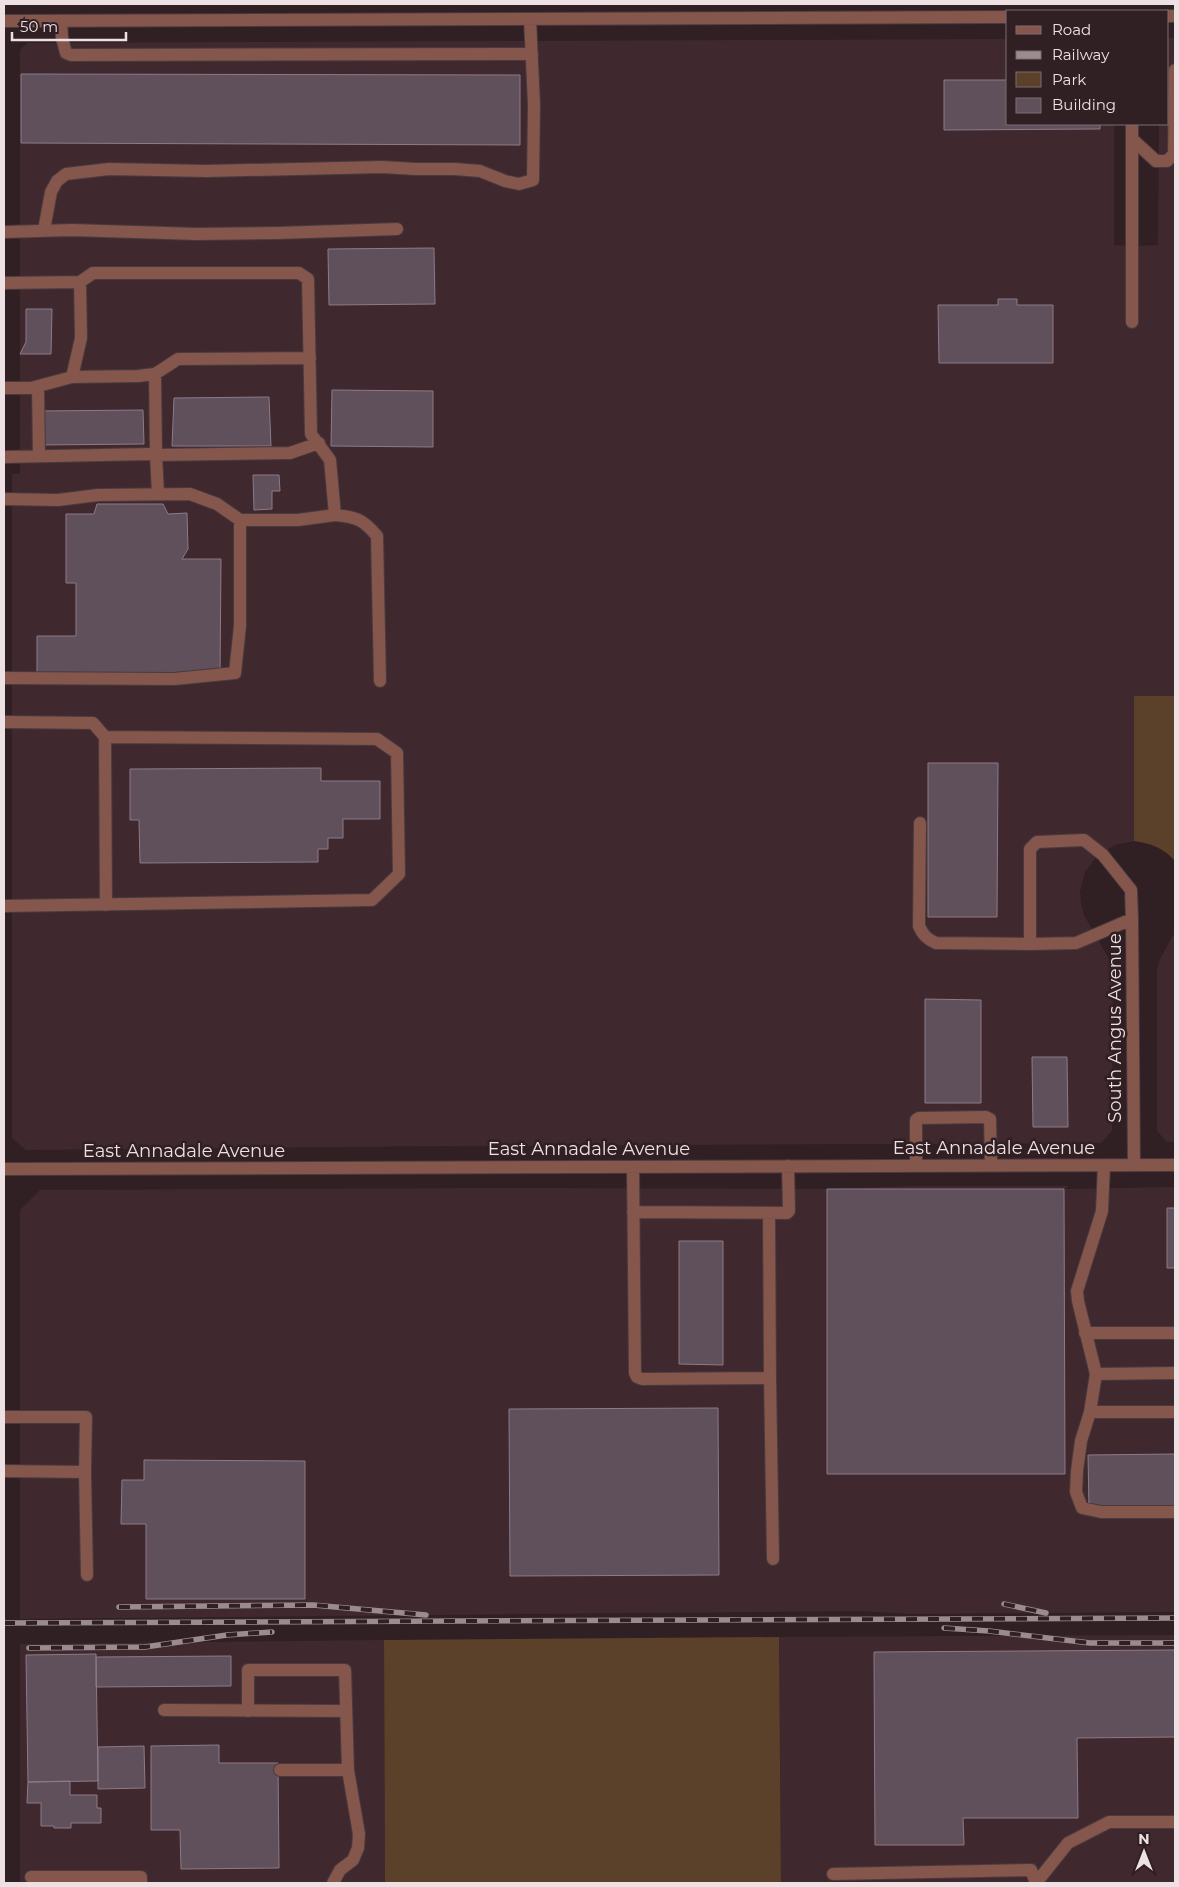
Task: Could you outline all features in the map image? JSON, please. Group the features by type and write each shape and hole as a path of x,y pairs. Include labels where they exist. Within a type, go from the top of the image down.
{"street":[{"path":"4,21 1006,17"},
{"path":"44,230 51,192 57,181 66,174 109,169 206,171 383,167 480,171 519,184 534,180 534,105 530,19"},
{"path":"61,21 62,38 66,53 71,55 532,54"},
{"path":"1132,139 1156,161 1167,162 1174,154 1175,70"},
{"path":"1132,125 1132,322"},
{"path":"4,232 72,230 206,234 397,229"},
{"path":"4,283 80,282 93,273 299,272 308,279 312,434 330,460 335,516"},
{"path":"72,377 81,338 80,282"},
{"path":"4,388 38,387 72,377 155,374 178,360 310,358"},
{"path":"155,374 158,494"},
{"path":"38,387 39,456"},
{"path":"4,457 290,453 319,443"},
{"path":"4,499 58,500 98,495 190,494 217,504 240,520 298,520 335,516 355,517 368,524 377,536 380,681"},
{"path":"4,678 174,679 235,673 240,626 240,520"},
{"path":"4,722 93,723 105,737 106,905"},
{"path":"4,906 372,900 398,874 397,752 377,739 105,737"},
{"path":"920,823 919,926 928,940 936,943 1076,943 1132,919"},
{"name":"South Angus Avenue","path":"1030,944 1030,849 1037,842 1084,840 1103,855 1131,890 1134,1165"},
{"path":"916,1166 916,1120 919,1118 986,1117 990,1119 991,1166"},
{"path":"1104,1165 1102,1211 1077,1291 1096,1374 1090,1412 1081,1441 1076,1492 1082,1508 1101,1512 1175,1512"},
{"name":"East Annadale Avenue","path":"4,1169 1175,1165"},
{"path":"634,1212 787,1213 789,1211 788,1166"},
{"path":"633,1167 637,1377 642,1379 770,1378"},
{"path":"769,1213 773,1559"},
{"path":"1086,1332 1175,1332"},
{"path":"1096,1374 1175,1373"},
{"path":"1090,1412 1175,1412"},
{"path":"4,1418 86,1417 85,1472 88,1575"},
{"path":"4,1470 85,1472"},
{"path":"248,1711 248,1670 345,1670 348,1770 359,1834 353,1860 340,1870 333,1883"},
{"path":"164,1710 346,1711"},
{"path":"280,1770 348,1770"},
{"path":"1036,1883 1068,1843 1110,1822 1175,1822"},
{"path":"833,1874 1031,1870 1036,1883"},
{"path":"31,1877 108,1880 142,1877 141,1883"}],"shaded area":[{"path":"1169,38 1175,38 1175,696 1134,696 1134,841 1115,845 1097,856 1085,872 1080,891 1084,915 1109,959 1113,972 1112,1131 1101,1143 26,1150 12,1138 12,474 20,474 20,50 27,43 1006,39 1006,125 1114,125 1114,245 1158,245 1159,125 1169,125"},
{"path":"1175,932 1175,1142 1167,1142 1157,1131 1157,970 1160,959"},
{"path":"917,1186 1069,1186 1065,1189 1175,1187 1175,1612 909,1614 861,1611 20,1619 20,1210 40,1190 827,1189"},
{"path":"1175,1635 1175,1883 781,1883 779,1637"},
{"path":"384,1640 385,1883 20,1883 20,1644"}],"green space":[{"path":"1134,696 1175,696 1175,861 1156,847 1134,841"},
{"path":"779,1637 781,1883 385,1883 384,1640"}],"building":[{"path":"21,74 520,75 520,145 21,143"},
{"path":"944,80 1006,80 1006,125 1100,125 1100,129 944,130"},
{"path":"434,248 435,304 329,305 328,249"},
{"path":"998,299 1017,299 1017,305 1053,305 1053,363 939,363 938,305 998,305"},
{"path":"26,309 52,309 51,354 20,354 26,342"},
{"path":"332,390 433,391 433,447 331,446"},
{"path":"269,397 271,446 172,446 174,398"},
{"path":"143,410 144,444 39,445 38,411"},
{"path":"253,475 279,475 280,491 272,491 272,509 254,510"},
{"path":"97,504 163,504 168,514 187,513 188,549 182,559 221,559 220,674 37,673 37,636 76,636 76,583 66,583 66,514 94,514"},
{"path":"928,763 998,763 997,917 928,917"},
{"path":"321,768 321,781 380,781 380,819 343,819 343,838 328,838 328,849 318,849 318,862 140,863 139,820 130,820 130,769"},
{"path":"925,999 981,1000 981,1103 925,1103"},
{"path":"1032,1057 1067,1057 1068,1127 1033,1127"},
{"path":"827,1189 1064,1189 1065,1474 827,1474"},
{"path":"1167,1208 1175,1208 1175,1268 1167,1268"},
{"path":"679,1241 723,1241 723,1365 679,1364"},
{"path":"718,1408 719,1575 510,1576 509,1409"},
{"path":"1175,1454 1175,1506 1089,1507 1088,1455"},
{"path":"144,1460 305,1461 305,1599 146,1599 146,1524 121,1524 122,1480 144,1480"},
{"path":"1175,1650 1175,1737 1077,1738 1078,1818 963,1818 964,1845 875,1845 874,1652"},
{"path":"96,1654 98,1781 28,1782 26,1655"},
{"path":"231,1656 231,1686 96,1687 96,1657"},
{"path":"219,1745 219,1763 278,1763 279,1868 181,1869 180,1830 151,1830 151,1746"},
{"path":"144,1746 145,1788 98,1789 98,1747"},
{"path":"70,1781 70,1795 97,1795 97,1808 101,1808 101,1823 71,1823 71,1828 41,1826 41,1803 27,1803 28,1782"}],"railway":[{"path":"1004,1604 1046,1613"},
{"path":"119,1607 313,1605 426,1615"},
{"path":"4,1623 1175,1618"},
{"path":"944,1628 989,1631 1090,1643 1175,1643"},
{"path":"29,1648 145,1647 227,1635 272,1632"}]}
